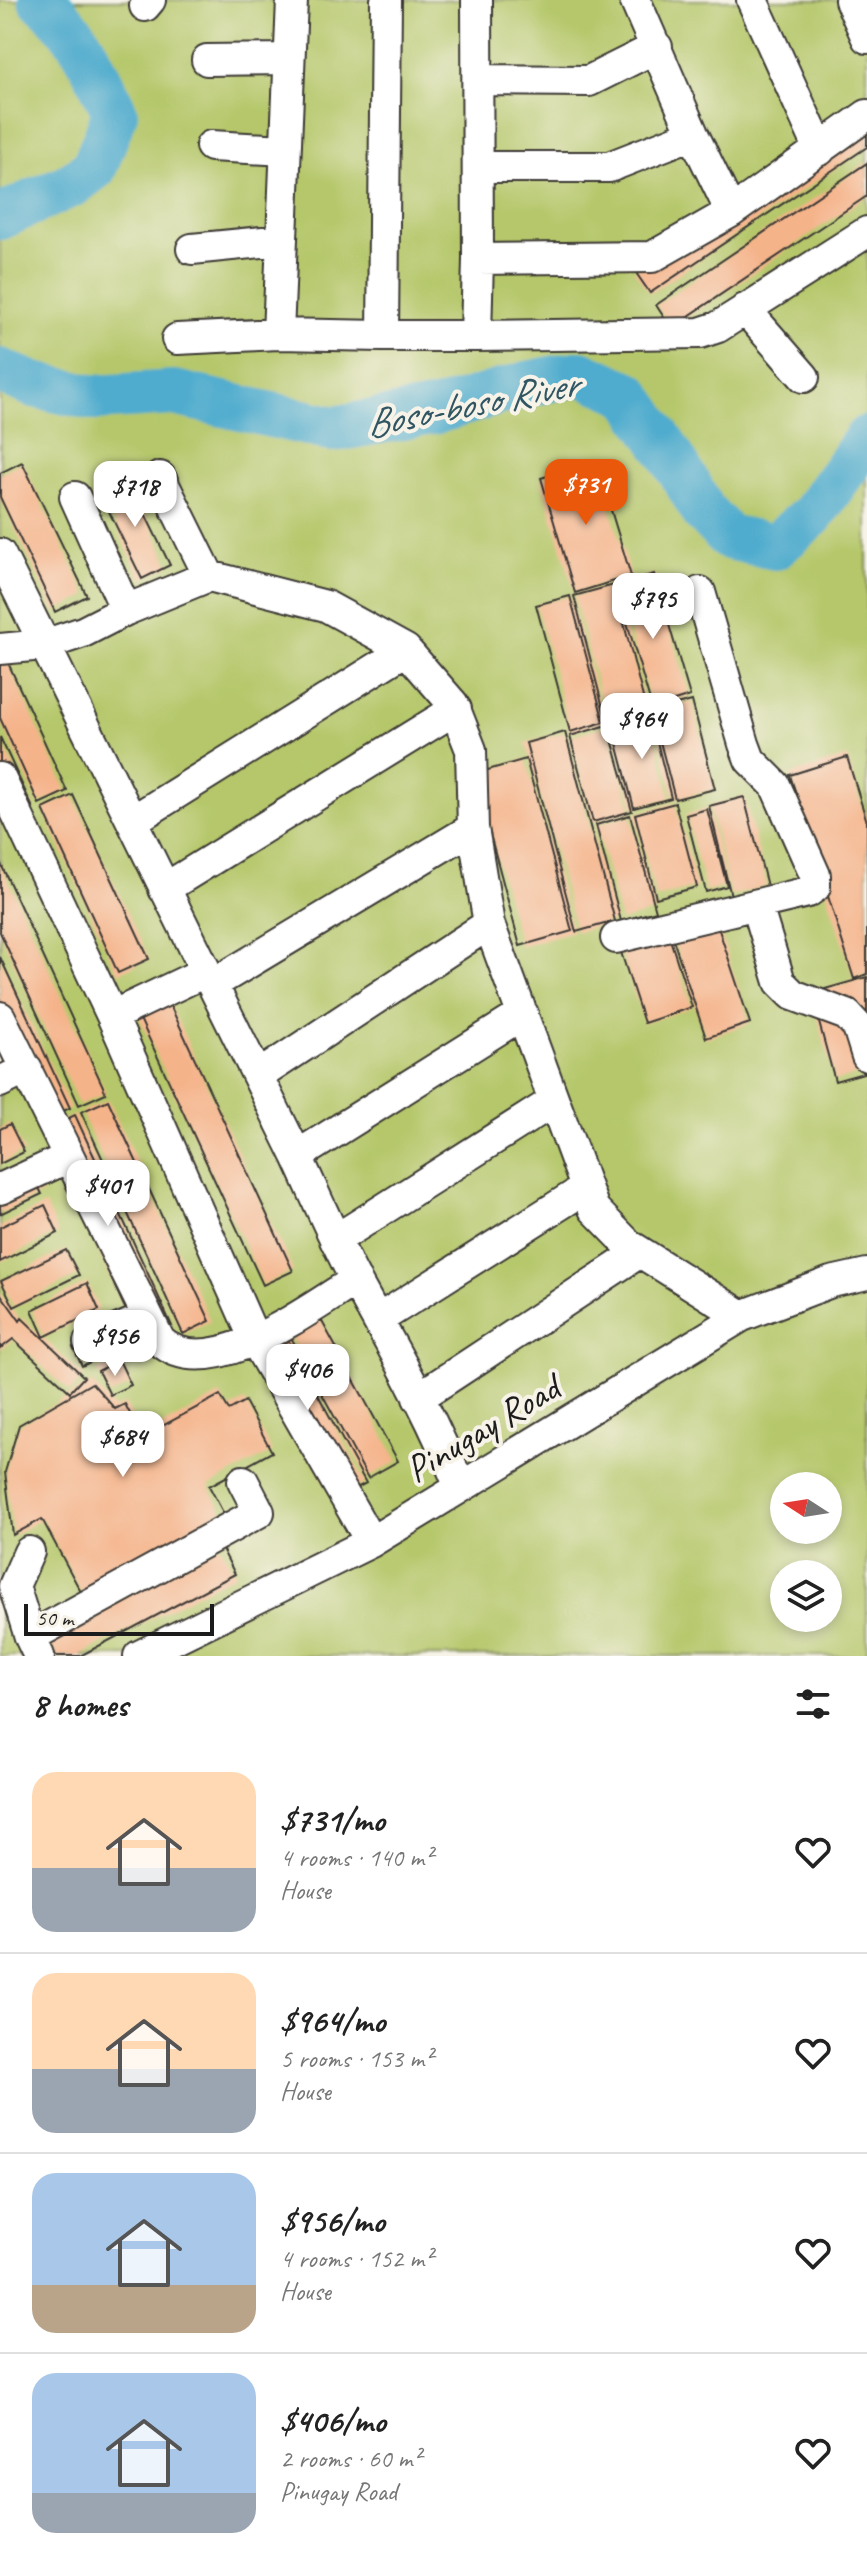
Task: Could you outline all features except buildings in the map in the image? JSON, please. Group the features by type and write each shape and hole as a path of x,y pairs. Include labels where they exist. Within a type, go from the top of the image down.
{"street":[{"path":"278,334 292,0"},
{"path":"383,336 386,0"},
{"path":"476,336 477,0"},
{"path":"635,0 693,134 731,212"},
{"path":"752,0 820,150"},
{"path":"850,0 867,38"},
{"path":"478,80 589,81 657,47"},
{"path":"207,60 289,59"},
{"path":"478,259 652,257 731,212 867,115"},
{"path":"478,167 609,167 693,134"},
{"path":"211,146 285,150"},
{"path":"177,339 278,334 476,336 700,333 718,327 867,232"},
{"path":"192,249 282,240"},
{"path":"745,309 804,377"},
{"path":"160,477 209,576"},
{"path":"75,497 126,610"},
{"path":"0,554 258,1076 335,1240 379,1319 460,1488"},
{"path":"0,649 44,645 83,632 126,610 209,576 326,606 406,650 456,709 471,750 473,828 489,924 594,1209 629,1245 742,1316"},
{"path":"616,938 757,906 808,892 815,887 815,875 775,785 750,760 700,592"},
{"path":"132,821 406,650"},
{"path":"164,889 456,709"},
{"path":"0,778 112,1016 255,1340 371,1542"},
{"path":"112,1016 209,978 473,828"},
{"path":"757,906 780,982 793,995 847,1015 858,1027 867,1056"},
{"path":"258,1076 489,924"},
{"path":"297,1156 523,1014"},
{"path":"0,1017 13,1076 69,1157 160,1341 168,1349 188,1354 221,1353 255,1340 356,1280"},
{"path":"335,1240 554,1101"},
{"path":"0,1189 69,1157"},
{"path":"379,1319 586,1188"},
{"path":"418,1398 640,1252"},
{"name":"Pinugay Road","path":"139,1656 371,1542 742,1316 831,1282 867,1274"},
{"path":"89,1342 148,1317"},
{"path":"29,1552 14,1586 34,1647 259,1512 243,1481"}],"green space":[{"path":"0,0 867,0 867,1656 0,1656"}],"waterway":[{"name":"Boso-boso River","path":"0,217 73,184 94,168 115,113 76,37 41,0"},
{"name":"Boso-boso River","path":"0,371 34,385 95,398 174,393 334,429 437,411 527,384 581,373 629,394 670,454 704,512 728,537 775,547 812,515 867,438"}]}
